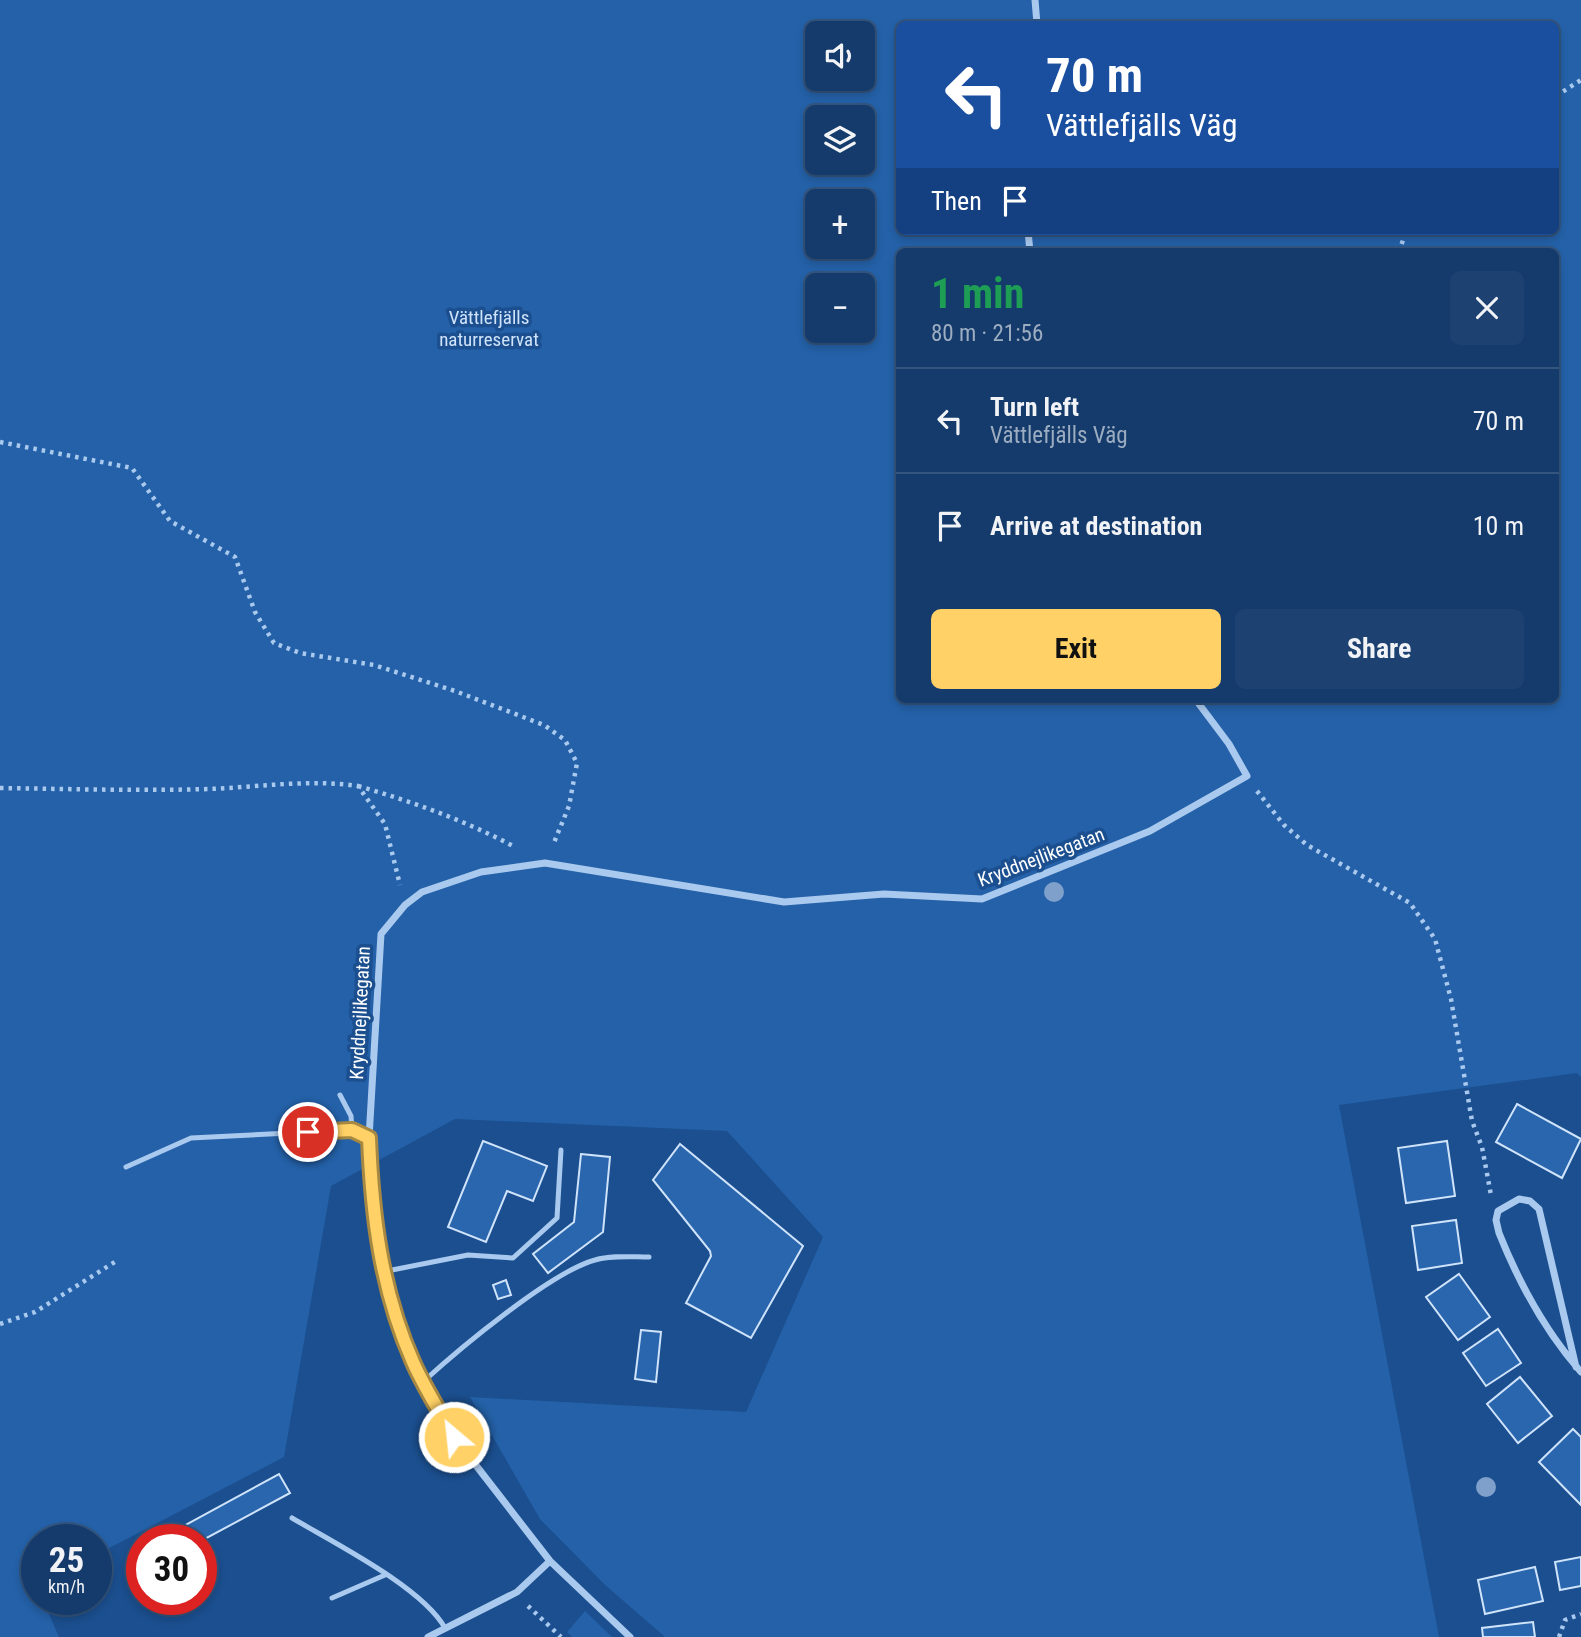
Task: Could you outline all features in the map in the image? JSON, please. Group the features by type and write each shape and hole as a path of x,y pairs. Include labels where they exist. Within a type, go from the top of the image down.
{"street":[{"path":"1035,0 1037,21"},
{"path":"1198,703 1229,744 1247,776"},
{"name":"Kryddnejlikegatan","path":"630,1637 550,1561 454,1437 413,1362 382,1272 371,1202 369,1138 381,934 405,905 422,892 481,872 545,863 784,902 884,894 982,899 1150,831 1247,776"},
{"path":"1519,1199 1530,1201 1539,1209 1579,1369 1539,1317 1510,1261 1496,1220 1498,1211 1519,1199"},
{"path":"428,1637 517,1592 550,1561"}],"lane":[{"path":"340,1095 351,1116 352,1130"},
{"path":"126,1167 191,1138 352,1130 369,1138"},
{"path":"382,1272 468,1255 513,1258 557,1218 561,1150"},
{"path":"424,1381 452,1355 567,1271 596,1259 649,1257"},
{"path":"292,1518 385,1575 436,1613 445,1628"},
{"path":"332,1598 385,1575"}],"path":[{"path":"1559,94 1581,80"},
{"path":"0,443 132,468 170,521 235,556 255,612 274,643 300,653 374,665 455,691 544,725 565,740 577,763 569,806 545,863 482,829 415,802 358,786 328,782 301,786 158,790 0,788"},
{"path":"1247,776 1284,825 1307,845 1410,902 1434,939 1451,999 1472,1121 1482,1147 1496,1220"},
{"path":"358,786 385,824 405,905"},
{"path":"0,1324 35,1312 118,1260"},
{"path":"517,1592 561,1637"},
{"path":"1559,1637 1565,1620 1581,1614"}],"green space":[{"name":"Vättlefjälls naturreservat","path":"0,0 1581,0 1581,1077 1577,1073 1339,1105 1439,1637 665,1637 604,1584 540,1519 470,1397 746,1412 823,1237 727,1131 455,1119 331,1186 284,1457 155,1524 126,1524 126,1539 112,1547 112,1524 21,1524 21,1615 49,1615 59,1637 0,1637"},
{"path":"585,1611 612,1637 572,1637 567,1632"}],"building":[{"path":"1517,1104 1581,1139 1562,1178 1496,1142"},
{"path":"483,1141 547,1166 533,1201 507,1191 486,1242 448,1227"},
{"path":"1447,1141 1455,1196 1406,1203 1398,1148"},
{"path":"680,1144 803,1246 751,1338 686,1303 711,1256 710,1251 653,1180"},
{"path":"581,1154 610,1157 603,1232 548,1273 533,1254 574,1222"},
{"path":"1456,1220 1462,1263 1418,1270 1412,1226"},
{"path":"1459,1274 1490,1317 1458,1340 1426,1297"},
{"path":"506,1280 511,1295 498,1299 493,1285"},
{"path":"1498,1329 1521,1363 1486,1386 1463,1353"},
{"path":"641,1330 661,1332 656,1382 635,1379"},
{"path":"1520,1377 1552,1416 1518,1443 1487,1404"},
{"path":"1573,1429 1581,1437 1581,1505 1539,1462"},
{"path":"279,1474 290,1493 217,1532 217,1524 187,1524"},
{"path":"1581,1557 1581,1586 1560,1590 1555,1562"},
{"path":"1535,1567 1543,1601 1485,1614 1478,1580"},
{"path":"1533,1622 1535,1637 1483,1637 1482,1628"}],"route":[{"path":"308,1132 352,1130 369,1138 371,1202 382,1272 413,1362 454,1437"}]}
